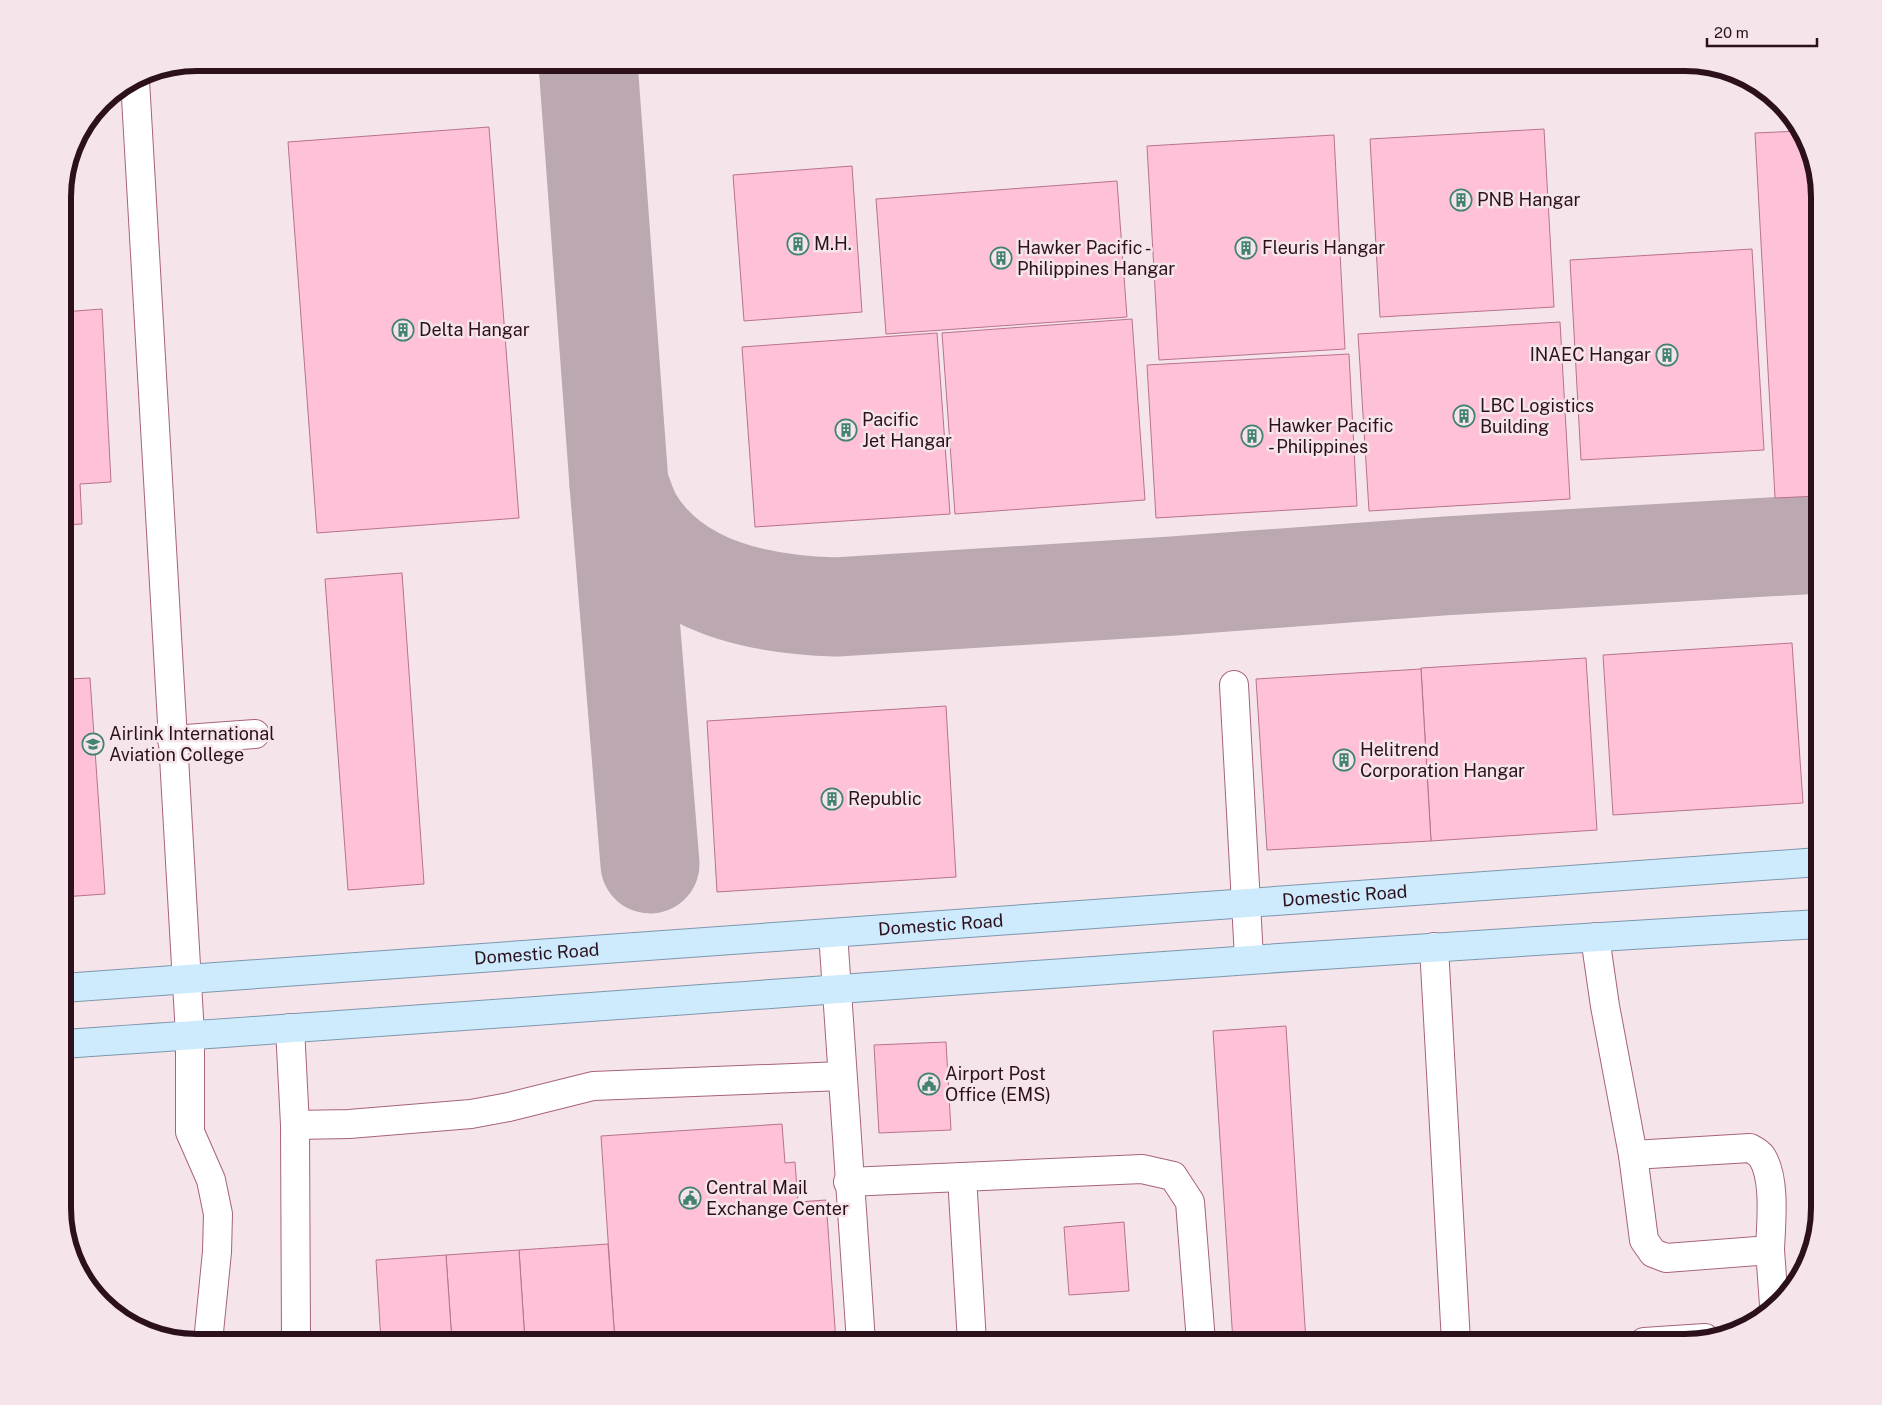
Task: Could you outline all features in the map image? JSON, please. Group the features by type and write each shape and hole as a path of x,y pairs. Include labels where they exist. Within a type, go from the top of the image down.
{"main road":[{"name":"Domestic Road","path":"72,987 1811,863"},
{"path":"72,1043 837,990 1249,958 1811,925"}],"lane":[{"path":"135,88 190,1035 190,1132 211,1180 218,1214 217,1252 209,1334"},
{"path":"1234,685 1249,958"},
{"path":"172,740 255,734"},
{"path":"833,933 848,1182 860,1334"},
{"path":"1596,937 1604,1006 1634,1156 1644,1240 1653,1253 1666,1258 1770,1250"},
{"path":"1434,947 1456,1334"},
{"path":"290,1028 295,1125 296,1334"},
{"path":"295,1125 349,1124 471,1114 594,1086 842,1076"},
{"path":"1634,1156 1750,1148 1762,1156 1768,1174 1771,1208 1770,1250 1773,1297"},
{"path":"848,1182 1142,1169 1173,1176 1190,1202 1200,1334"},
{"path":"962,1176 972,1334"}],"building":[{"name":"Delta Hangar","path":"489,127 519,518 317,533 288,142"},
{"name":"PNB Hangar","path":"1544,129 1554,307 1380,317 1370,139"},
{"path":"1792,131 1804,157 1810,181 1811,496 1775,498 1755,133"},
{"name":"Fleuris Hangar","path":"1334,135 1345,349 1159,360 1147,146"},
{"name":"M.H.","path":"852,166 862,312 744,321 733,175"},
{"name":"Hawker Pacific - Philippines Hangar","path":"1117,181 1127,317 886,334 876,199"},
{"name":"INAEC Hangar","path":"1752,249 1764,450 1581,460 1570,260"},
{"path":"102,309 111,482 80,484 82,524 72,525 72,311"},
{"path":"1132,319 1145,500 955,514 942,333"},
{"name":"LBC Logistics Building","path":"1560,322 1570,499 1369,511 1358,334"},
{"name":"Pacific Jet Hangar","path":"937,333 950,514 755,527 742,347"},
{"name":"Hawker Pacific - Philippines","path":"1349,354 1357,506 1156,518 1147,365"},
{"path":"402,573 424,884 348,890 325,579"},
{"path":"1792,643 1803,803 1613,815 1603,655"},
{"path":"1586,658 1597,830 1431,841 1421,668"},
{"name":"Helitrend Corporation Hangar","path":"1421,669 1431,841 1267,850 1256,679"},
{"path":"90,678 105,894 72,896 72,679"},
{"name":"Republic","path":"946,706 956,877 717,892 707,721"},
{"path":"1286,1026 1305,1334 1232,1334 1213,1031"},
{"path":"946,1042 951,1130 879,1133 874,1045"},
{"path":"782,1124 785,1163 795,1162 798,1202 826,1200 835,1334 614,1334 601,1136"},
{"path":"1124,1222 1129,1291 1069,1295 1064,1227"},
{"path":"608,1244 614,1334 524,1334 519,1250"},
{"path":"519,1250 524,1334 451,1334 446,1255"},
{"path":"446,1255 451,1334 381,1334 376,1260"},
{"path":"380,1332 380,1334 340,1334"}],"taxiway":[{"path":"589,72 619,484 633,519 650,543 672,562 696,577 722,588 779,602 836,607 1173,586 1444,566 1811,544"},
{"path":"619,484 650,864"}],"place":[{"name":"PNB Hangar","path":"1461,200"},
{"name":"M.H.","path":"798,244"},
{"name":"Fleuris Hangar","path":"1246,248"},
{"name":"Hawker Pacific - Philippines Hangar","path":"1001,258"},
{"name":"Delta Hangar","path":"403,330"},
{"name":"INAEC Hangar","path":"1667,355"},
{"name":"LBC Logistics Building","path":"1464,416"},
{"name":"Pacific Jet Hangar","path":"846,430"},
{"name":"Hawker Pacific - Philippines","path":"1252,436"},
{"name":"Airlink International Aviation College","path":"93,744"},
{"name":"Helitrend Corporation Hangar","path":"1344,760"},
{"name":"Republic","path":"832,799"},
{"name":"Airport Post Office (EMS)","path":"929,1084"},
{"name":"Central Mail Exchange Center","path":"690,1198"}]}
